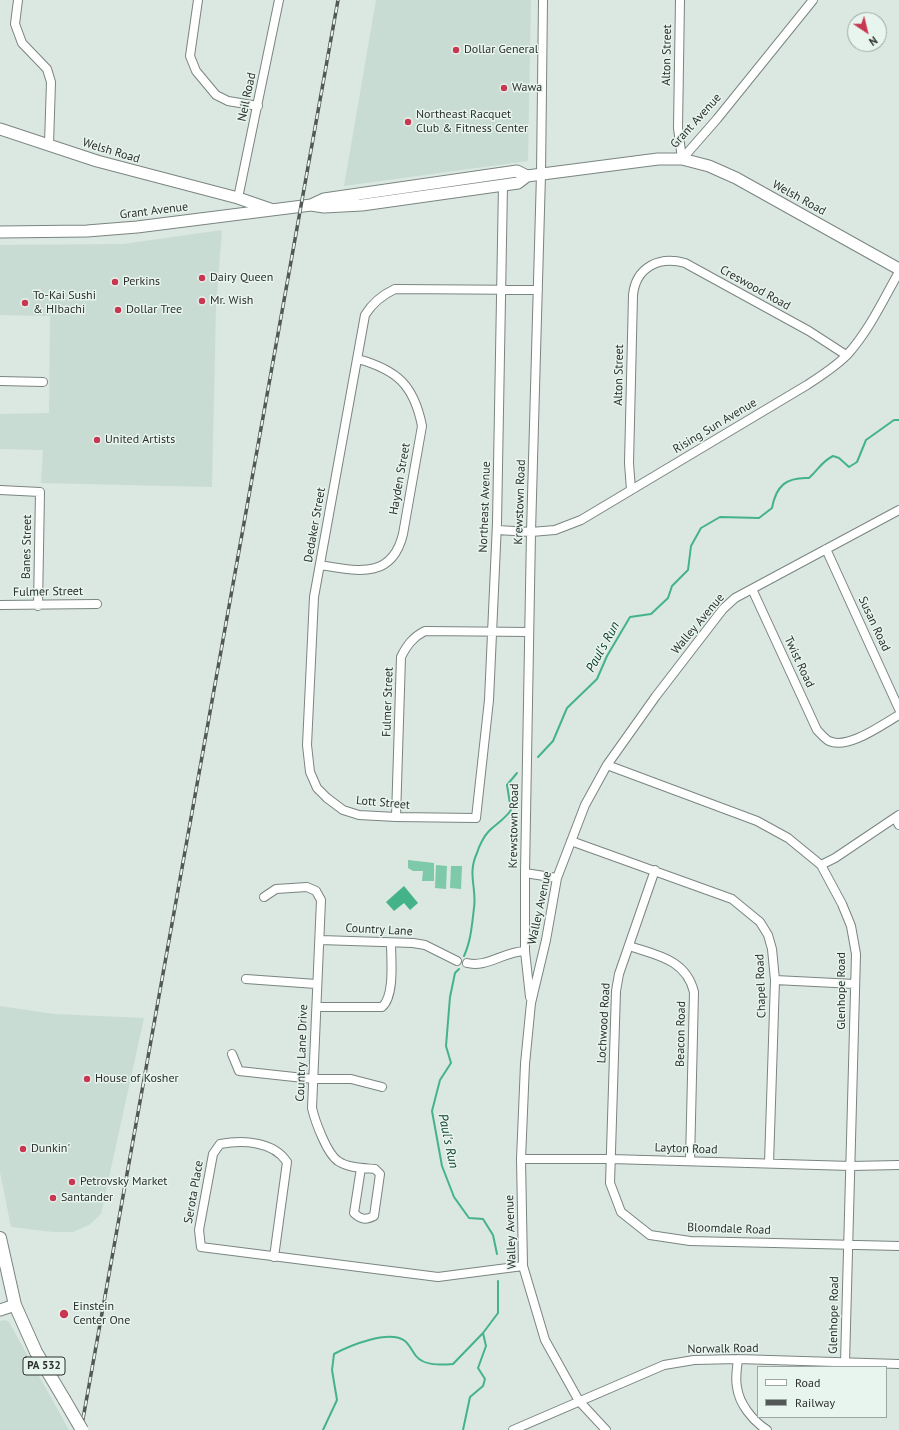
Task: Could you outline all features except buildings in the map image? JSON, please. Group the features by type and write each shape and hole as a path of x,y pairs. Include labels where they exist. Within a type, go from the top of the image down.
{"main road":[{"name":"Welsh Road","path":"0,129 50,144 97,161 238,198 272,210"},
{"name":"Welsh Road","path":"682,159 709,166 736,178 899,270"},
{"name":"Grant Avenue","path":"0,232 86,231 137,227 311,205 324,207 362,205 518,183 527,176 639,161 682,159"},
{"name":"Grant Avenue","path":"311,205 324,199 517,171 527,176"},
{"name":"Welsh Road","path":"216,192 230,204 234,214"},
{"name":"PA 532","path":"0,1238 15,1305 36,1352 82,1430"},
{"path":"0,1310 15,1305"}],"street":[{"path":"18,0 15,24 22,43 47,69 51,82 50,144"},
{"path":"198,0 190,56 196,71 216,95 228,101 258,106"},
{"name":"Neil Road","path":"238,198 279,0"},
{"name":"Krewstown Road","path":"531,1004 525,950 525,874 531,532 542,174 543,0"},
{"name":"Alton Street","path":"680,0 678,128 682,159"},
{"name":"Grant Avenue","path":"682,159 717,119 812,0"},
{"name":"Northeast Avenue","path":"466,819 476,818 489,700 491,631 497,530 503,185"},
{"name":"Creswood Road","path":"648,266 673,260 685,263 809,331 846,356"},
{"name":"Alton Street","path":"631,490 629,463 633,295 634,286 639,276 648,266"},
{"name":"Rising Sun Avenue","path":"497,530 531,532 555,530 581,520 802,388 828,371 846,356 863,334 899,270"},
{"name":"Dedaker Street","path":"313,778 308,761 308,722 314,597 365,315 372,303 393,290 501,290"},
{"path":"501,290 538,290"},
{"name":"Hayden Street","path":"320,565 354,570 375,569 394,557 400,546 403,534 422,426 419,410 404,382 378,364 358,359"},
{"path":"0,381 43,382"},
{"name":"Banes Street","path":"0,490 40,492 38,606"},
{"name":"Walley Avenue","path":"606,1430 579,1401 545,1340 523,1266 521,1159 524,1064 531,1004 546,940 557,878 585,805 607,765 656,696 723,609 735,598 899,510"},
{"name":"Susan Road","path":"826,549 899,709"},
{"name":"Twist Road","path":"752,589 817,730 830,741 849,741 899,715"},
{"name":"Fulmer Street","path":"0,605 38,606 97,604"},
{"name":"Fulmer Street","path":"396,817 401,657 411,640 425,631 529,632"},
{"name":"Glenhope Road","path":"607,765 757,821 788,838 821,865 842,904 851,926 856,954 845,1363"},
{"name":"Lott Street","path":"313,778 317,788 327,798 343,810 359,815 466,819"},
{"path":"821,865 898,819"},
{"name":"Chapel Road","path":"571,841 732,899 760,922 768,935 772,949 775,980 769,1163"},
{"name":"Lochwood Road","path":"611,1159 616,991 619,974 655,870"},
{"path":"525,874 557,878"},
{"name":"Country Lane Drive","path":"264,898 276,889 307,888 316,891 321,900 320,940 316,984 317,1007 312,1108 315,1124 336,1160 345,1165 375,1169 380,1174 374,1216 367,1220 359,1218 354,1213 361,1168"},
{"name":"Country Lane","path":"320,940 413,943 425,945 457,961"},
{"path":"317,1007 382,1007 387,1002 391,979 391,943"},
{"name":"Beacon Road","path":"629,946 671,960 685,972 693,986 690,1161"},
{"path":"467,963 475,965 483,964 513,951 525,950"},
{"path":"246,979 316,984"},
{"path":"775,980 855,984"},
{"path":"232,1054 239,1071 313,1079 351,1078 382,1087"},
{"name":"Serota Place","path":"274,1257 287,1162 282,1154 266,1145 231,1142 220,1144 213,1154 199,1230 201,1247 274,1257 438,1277 523,1266"},
{"name":"Layton Road","path":"521,1159 611,1159 851,1166"},
{"name":"Bloomdale Road","path":"611,1159 610,1183 621,1212 650,1235 690,1241 899,1246"},
{"path":"851,1166 899,1165"},
{"path":"738,1359 738,1393 749,1413 759,1425 767,1430"},
{"name":"Norwalk Road","path":"513,1430 664,1365 694,1360 738,1359 899,1364"}],"shaded area":[{"path":"376,0 531,0 528,161 344,186"},
{"path":"222,230 216,307 212,487 41,483 43,450 0,449 0,414 49,413 50,316 0,315 0,245 123,244"},
{"path":"408,860 434,863 434,881 422,881 423,871 413,871 408,868"},
{"path":"436,865 447,866 446,889 435,888"},
{"path":"451,866 462,866 461,889 450,888"},
{"path":"404,886 418,903 410,910 404,903 394,911 386,902"},
{"path":"0,1006 54,1014 144,1018 101,1214 89,1225 73,1232 53,1232 11,1227 0,1172"},
{"path":"6,1320 9,1322 69,1430 0,1430 0,1321"}],"waterway":[{"name":"Paul's Run","path":"538,757 553,741 567,708 597,679 607,656 630,617 651,614 668,598 672,586 688,570 691,546 701,528 720,517 759,518 772,508 776,494 783,484 794,479 809,478 823,463 833,456 839,458 849,467 857,462 866,440 894,420 899,420"},
{"name":"Paul's Run","path":"464,956 470,938 475,901 472,874 474,861 480,844 485,836 511,810 507,785 517,773"},
{"name":"Paul's Run","path":"459,969 455,973 450,997 446,1046 451,1063 440,1080 432,1111 442,1166 454,1197 469,1218 483,1219 493,1235 497,1254"},
{"path":"323,1430 337,1400 332,1370 334,1354 359,1343 389,1337 398,1338 405,1341 416,1356 423,1362 438,1365 453,1364 483,1333 498,1313 498,1281"},
{"path":"463,1430 470,1397 483,1386 485,1379 478,1368 486,1346 483,1333"}],"railway":[{"path":"81,1430 338,0"}],"place":[{"name":"Dollar General","path":"456,50"},
{"name":"Wawa","path":"504,88"},
{"name":"Northeast Racquet Club & Fitness Center","path":"408,122"},
{"name":"Dairy Queen","path":"202,278"},
{"name":"Perkins","path":"115,282"},
{"name":"Mr. Wish","path":"202,301"},
{"name":"To-Kai Sushi & HIbachi","path":"25,303"},
{"name":"Dollar Tree","path":"118,310"},
{"name":"United Artists","path":"97,440"},
{"name":"House of Kosher","path":"87,1079"},
{"name":"Dunkin'","path":"23,1149"},
{"name":"Petrovsky Market","path":"72,1182"},
{"name":"Santander","path":"53,1198"},
{"name":"Einstein Center One","path":"64,1314"}]}
